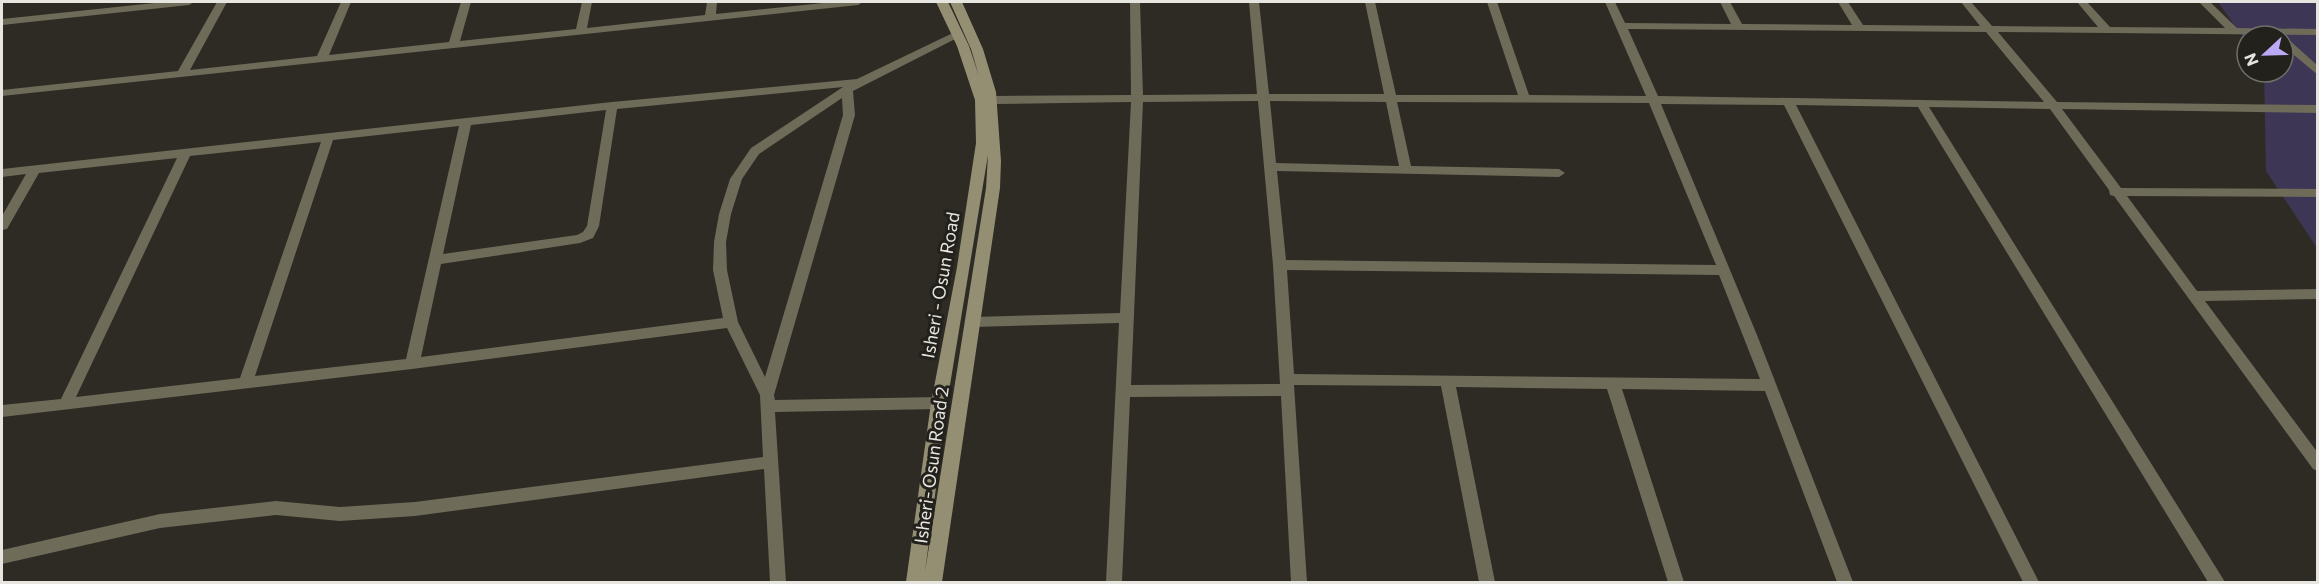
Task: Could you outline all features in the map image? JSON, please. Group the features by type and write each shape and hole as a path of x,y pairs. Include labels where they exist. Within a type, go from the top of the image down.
{"main road":[{"name":"Isheri - Osun Road","path":"915,582 939,403 964,267 983,143 981,100 957,34 942,2"},
{"name":"Isheri- Osun Road 2","path":"933,582 993,188 996,149 993,100 977,45 956,2"}],"street":[{"path":"2,22 189,2"},
{"path":"181,75 222,2"},
{"path":"321,60 346,2"},
{"path":"453,46 466,2"},
{"path":"580,33 586,2"},
{"path":"710,18 712,2"},
{"path":"2,93 580,33 831,3 858,2"},
{"path":"1114,582 1137,98 1135,2"},
{"path":"1254,2 1280,265 1299,582"},
{"path":"1370,2 1406,169"},
{"path":"1492,2 1525,99"},
{"path":"1610,2 1686,173 1722,270 1769,385 1815,514 1845,582"},
{"path":"1725,2 1737,26"},
{"path":"1843,2 1860,27"},
{"path":"1966,2 2054,106 2114,192 2195,296 2318,465"},
{"path":"2082,2 2107,30"},
{"path":"2204,2 2233,30"},
{"path":"1621,26 2233,30"},
{"path":"2295,34 2318,32"},
{"path":"768,400 731,322 720,270 720,242 725,214 736,179 755,151 853,86 957,34"},
{"path":"2295,51 2318,72"},
{"path":"2,173 612,106 853,86"},
{"path":"778,582 768,400 849,115 853,86"},
{"path":"993,100 1525,99 2318,109"},
{"path":"1788,101 2031,582"},
{"path":"1921,103 2217,582"},
{"path":"436,260 580,239 588,235 593,226 612,106"},
{"path":"412,364 466,123"},
{"path":"245,384 328,138"},
{"path":"66,403 185,154"},
{"path":"1270,167 1559,173"},
{"path":"2,226 35,170"},
{"path":"2114,192 2318,193"},
{"path":"1280,265 1722,270"},
{"path":"2195,296 2318,294"},
{"path":"972,322 1126,318"},
{"path":"2,411 412,364 731,322"},
{"path":"1123,391 1447,380 1769,385"},
{"path":"1447,380 1487,582"},
{"path":"1613,384 1676,582"},
{"path":"768,400 939,403"},
{"path":"2,557 160,521 276,508 340,514 415,509 771,462"}],"shaded area":[{"path":"2218,2 2317,2 2317,248 2266,171 2264,84 2295,84 2295,24 2235,24 2235,26"}]}
